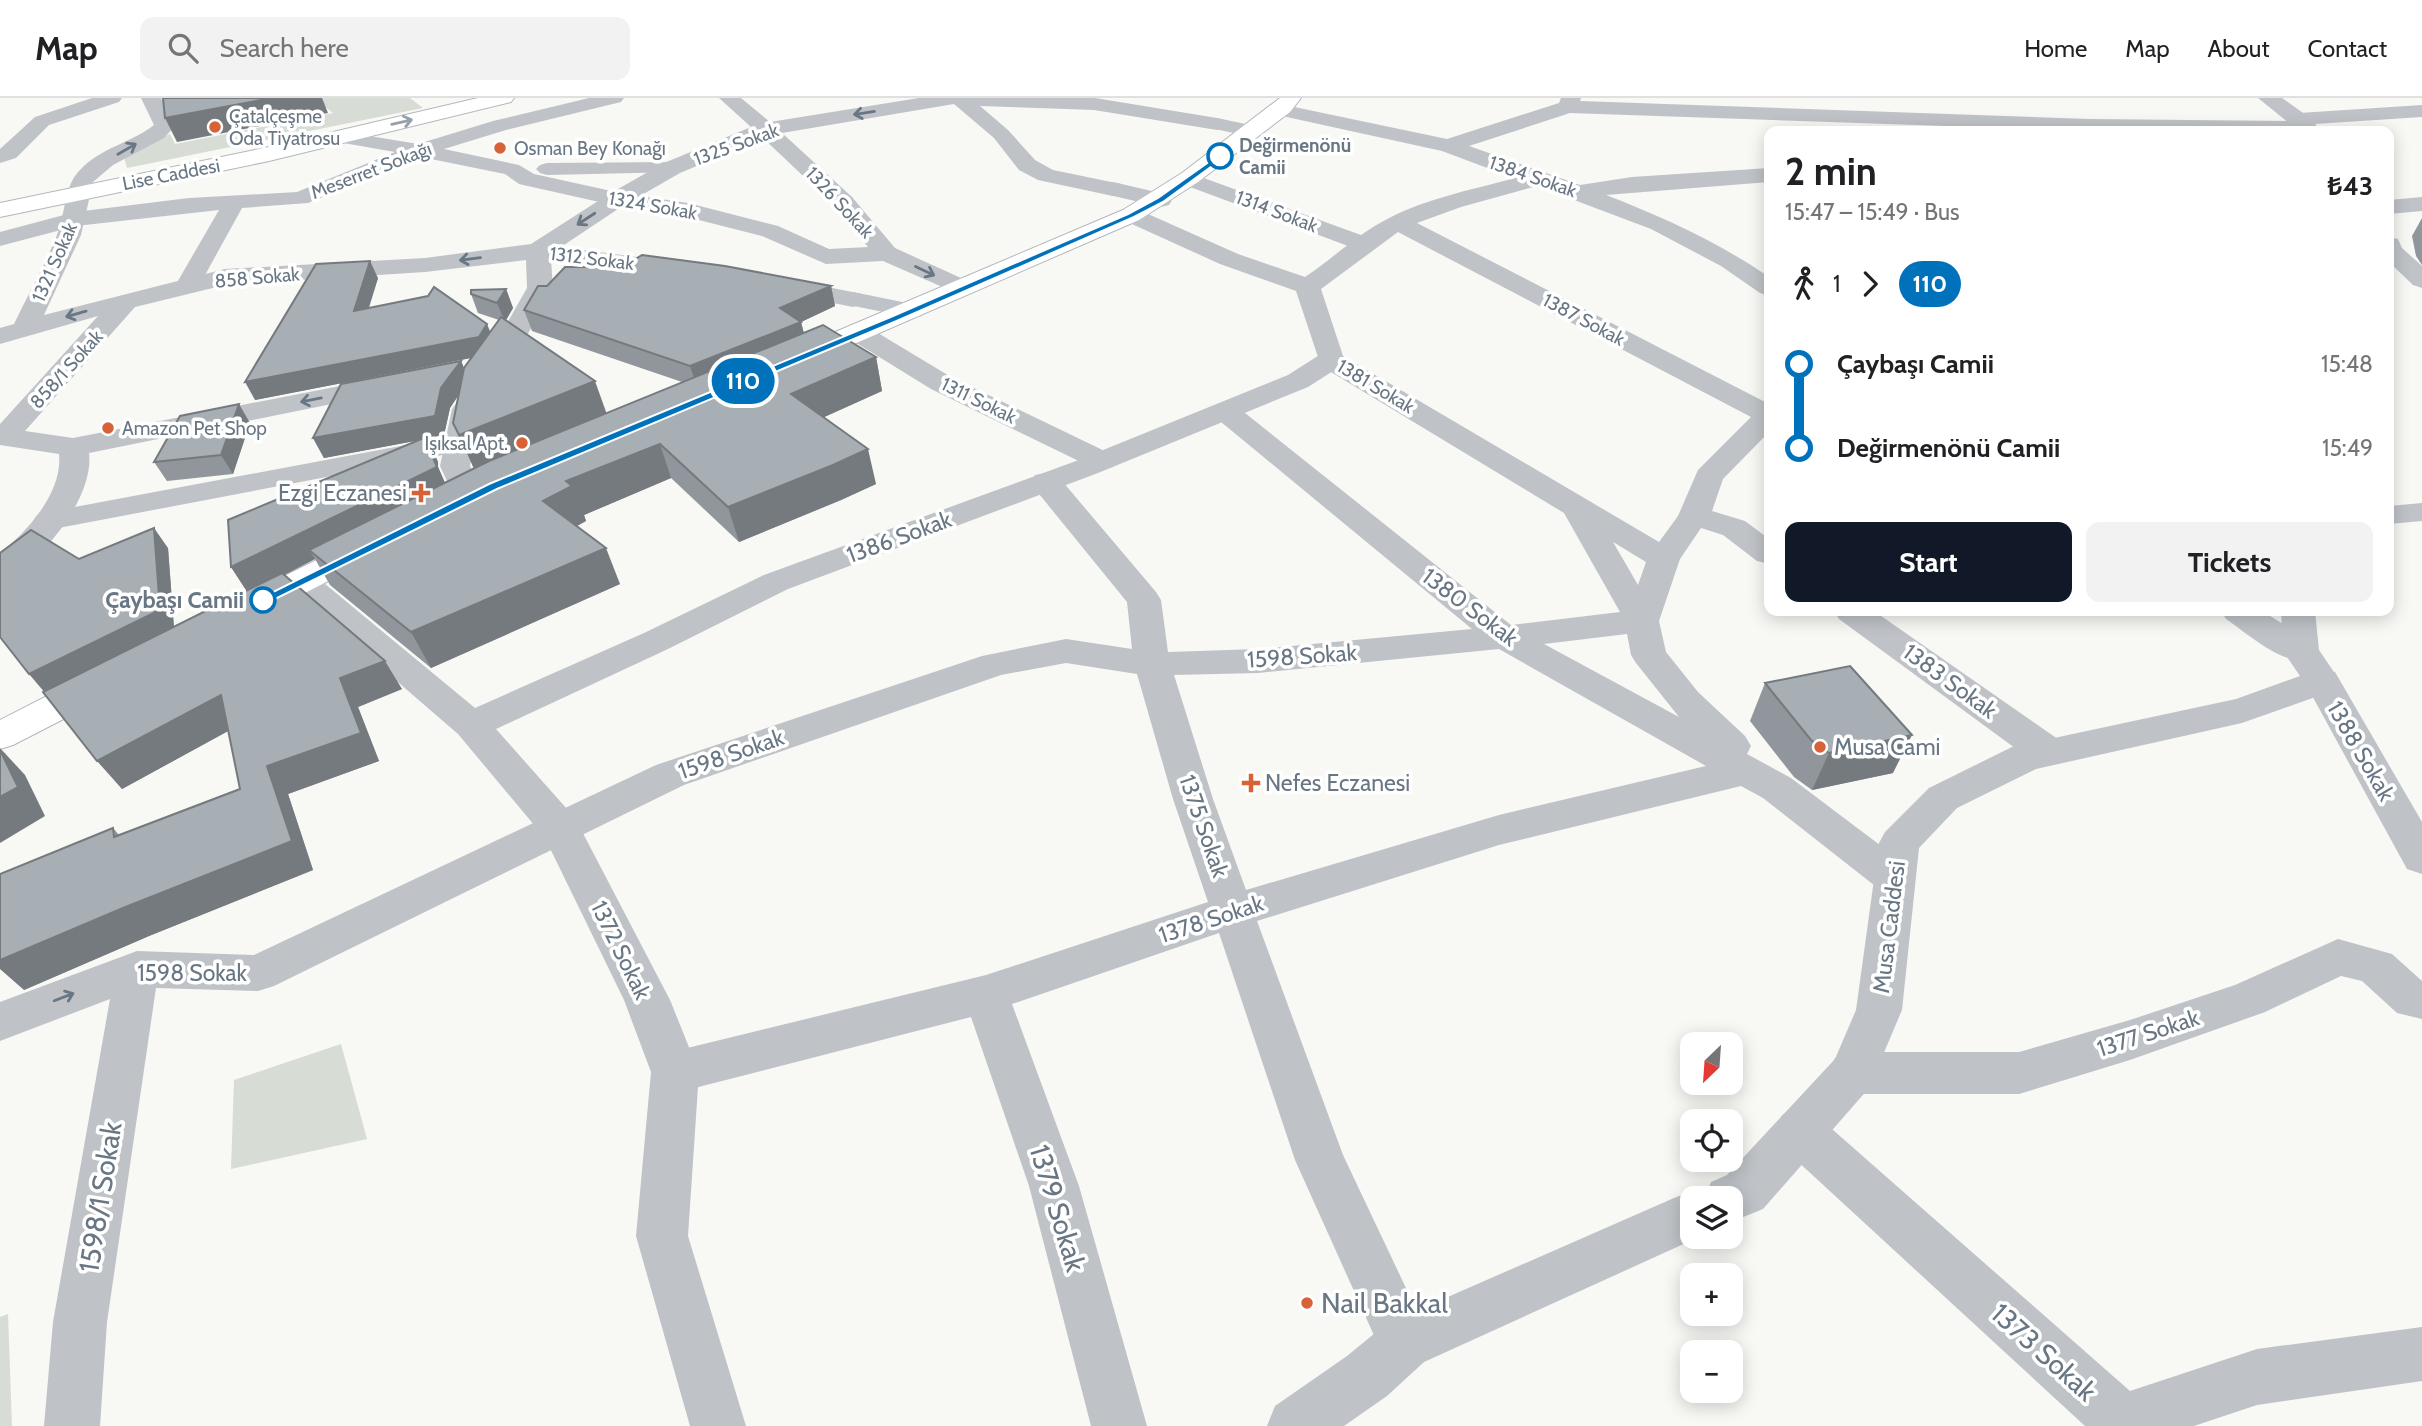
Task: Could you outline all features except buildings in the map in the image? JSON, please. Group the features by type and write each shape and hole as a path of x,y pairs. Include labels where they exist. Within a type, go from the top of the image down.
{"main road":[{"name":"Lise Caddesi","path":"0,210 339,137 501,98"},
{"path":"778,366 913,311 1161,200 1286,104"},
{"path":"227,619 397,534"},
{"path":"0,736 119,675"}],"street":[{"path":"0,156 8,153 42,121 113,98"},
{"path":"76,193 88,174 165,127 150,98"},
{"path":"500,125 501,98"},
{"name":"Meserret Sokağı","path":"0,239 75,219 234,202 300,198 419,149 500,125 614,98"},
{"name":"1326 Sokak","path":"729,98 766,128 844,202 886,253 962,288"},
{"path":"959,98 1001,134 1027,165 1046,175 1161,200"},
{"name":"1325 Sokak","path":"538,251 617,199 672,168 766,128 959,98 1015,103 1094,104 1217,124"},
{"path":"2268,98 2305,126"},
{"path":"1448,146 1546,116 1569,103 1813,106 2089,125 2305,126 2422,111"},
{"name":"1384 Sokak","path":"1286,104 1448,146 1579,192 1659,224 1730,261 1764,285"},
{"path":"1813,106 1834,126"},
{"path":"2070,108 2089,125"},
{"path":"1217,124 1253,131"},
{"name":"1324 Sokak","path":"339,137 419,149 512,169 527,179 617,199 688,210 770,231 826,257 886,253"},
{"path":"512,169 672,168"},
{"path":"1579,192 1632,184 1764,175"},
{"name":"1314 Sokak","path":"1190,178 1364,244"},
{"path":"1131,215 1229,259 1307,286 1330,273 1364,244 1420,212 1537,179"},
{"name":"1321 Sokak","path":"12,333 75,219 76,193"},
{"path":"187,286 234,202"},
{"path":"2394,207 2422,204"},
{"name":"1387 Sokak","path":"1399,223 1764,413"},
{"path":"469,498 455,466 466,409 498,363 540,288 538,251"},
{"name":"1312 Sokak","path":"538,251 704,272"},
{"name":"858 Sokak","path":"12,333 225,277 425,265 538,251"},
{"path":"2394,253 2422,280"},
{"path":"758,281 913,311"},
{"name":"1381 Sokak","path":"1307,286 1331,360 1664,559"},
{"name":"858/1 Sokak","path":"3,436 126,301"},
{"name":"1311 Sokak","path":"859,333 941,383 1102,461"},
{"name":"1386 Sokak","path":"471,725 656,641 776,582 1102,461 1298,381 1331,360"},
{"path":"457,371 498,363"},
{"path":"3,436 73,447 416,379"},
{"name":"1380 Sokak","path":"1225,411 1503,636 1762,779 1894,878"},
{"path":"1642,621 1664,559 1694,516 1709,476 1764,421"},
{"path":"48,521 459,444"},
{"path":"0,566 32,544 48,521 75,467 73,447"},
{"name":"1375 Sokak","path":"1046,482 1144,600 1152,664 1194,799 1320,1160 1405,1343"},
{"name":"1381 Sokak","path":"1577,509 1642,621"},
{"path":"2394,515 2422,512"},
{"path":"1694,516 1734,528 1764,550"},
{"name":"1372 Sokak","path":"301,581 471,725 561,829 647,1000 675,1072 662,1236 718,1426"},
{"name":"1383 Sokak","path":"1858,616 2048,752"},
{"path":"2245,616 2311,666"},
{"path":"2299,616 2311,666"},
{"name":"1380 Sokak","path":"1642,621 1649,655 1685,701 1762,779"},
{"name":"1598 Sokak","path":"0,1022 137,969 258,973 670,775 995,664 1066,651 1152,664 1258,661 1642,621"},
{"name":"Musa Caddesi","path":"1743,1193 1852,1073 1879,1010 1899,843 1943,799 2026,757 2242,710 2311,666"},
{"name":"1388 Sokak","path":"2311,666 2422,858"},
{"name":"1378 Sokak","path":"675,1072 986,994 1234,911 1499,830 1762,779"},
{"name":"1377 Sokak","path":"1852,1073 2020,1073 2130,1041 2249,999 2338,957 2376,967 2419,1008"},
{"name":"1598/1 Sokak","path":"72,1426 80,1322 137,969"},
{"name":"1379 Sokak","path":"986,994 1054,1186 1119,1426"},
{"name":"1373 Sokak","path":"1799,1131 2121,1424 2257,1377 2422,1354"},
{"path":"1302,1424 1367,1376 1405,1343 1680,1220"}],"shaded area":[{"path":"314,98 410,98 423,108 127,168 123,153 170,134 175,144 333,113"},
{"path":"341,1044 367,1139 231,1169 234,1080"},
{"path":"8,1314 12,1426 0,1426 0,1317"}],"bus line":[{"name":"110","path":"263,600 493,486 1010,270 1131,215 1161,200 1220,156"}],"place":[{"name":"Çatalçeşme Oda Tiyatrosu","path":"215,127"},
{"name":"Osman Bey Konağı","path":"500,148"},
{"name":"Değirmenönü Camii","path":"1220,156"},
{"name":"Amazon Pet Shop","path":"108,428"},
{"name":"Işıksal Apt.","path":"522,443"},
{"name":"Ezgi Eczanesi","path":"421,493"},
{"name":"Çaybaşı Camii","path":"263,600"},
{"name":"Musa Cami","path":"1820,747"},
{"name":"Nefes Eczanesi","path":"1251,783"},
{"name":"Nail Bakkal","path":"1307,1303"}]}
